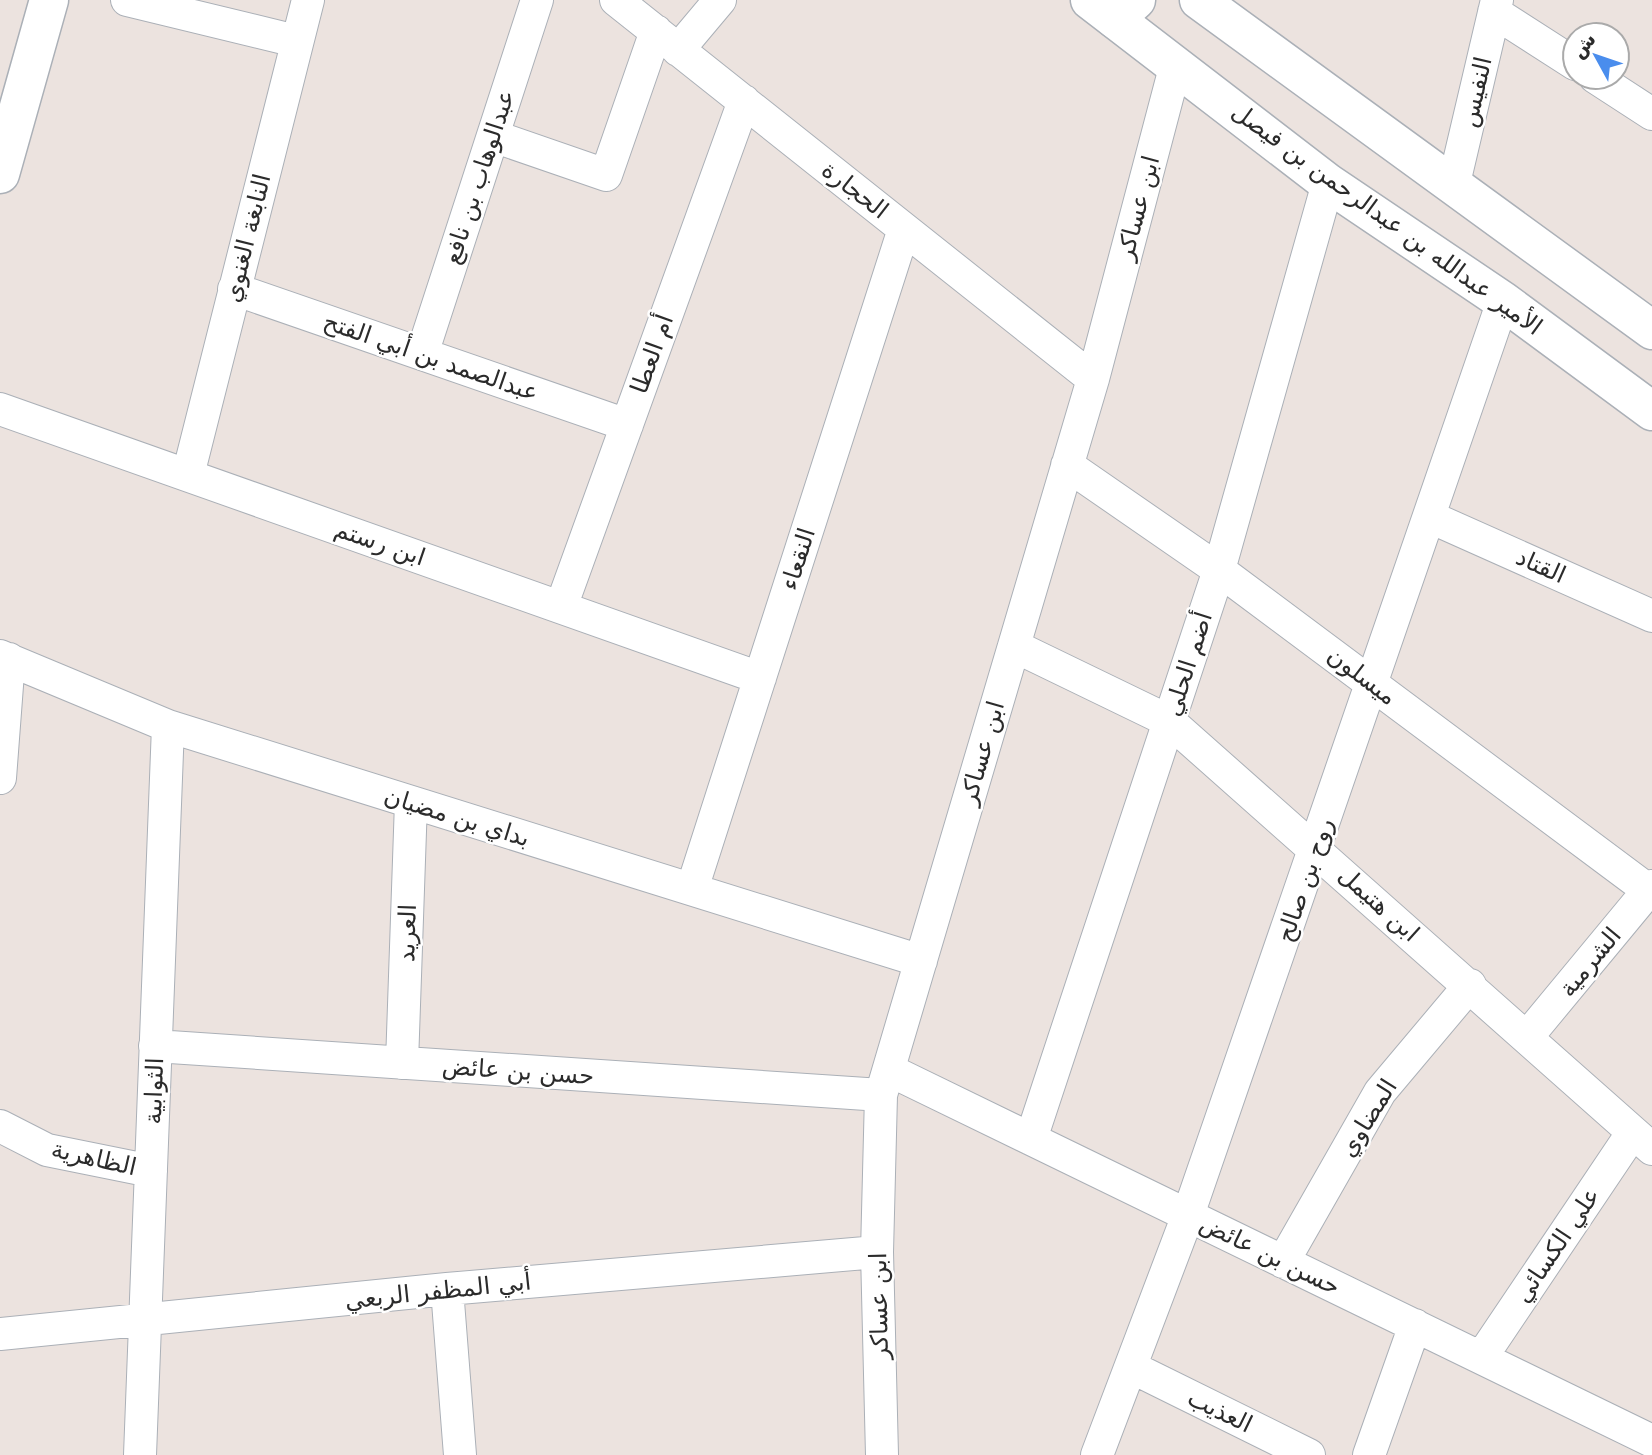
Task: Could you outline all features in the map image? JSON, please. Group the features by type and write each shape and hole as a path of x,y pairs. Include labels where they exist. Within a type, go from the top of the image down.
{"main road":[{"path":"0,174 49,0"},
{"path":"1199,0 1454,183 1652,330"},
{"name":"الأمير عبدالله بن عبدالرحمن بن فيصل","path":"1114,5 1176,64 1328,183 1503,301 1652,411"}],"street":[{"path":"127,0 296,40"},
{"name":"النابغة الغنوي","path":"188,475 308,0"},
{"name":"عبدالوهاب بن نافع","path":"422,354 537,0"},
{"name":"الحجارة","path":"616,0 1093,379"},
{"path":"493,136 606,175 667,40 720,0"},
{"path":"1495,6 1561,54"},
{"name":"النفيس","path":"1454,183 1495,6"},
{"name":"ابن عساكر","path":"882,1455 877,1252 885,1083 1093,379 1176,64"},
{"path":"1617,91 1652,114"},
{"name":"أم العطا","path":"561,607 744,101"},
{"name":"أضم الحلي","path":"1031,1139 1219,570 1328,183"},
{"name":"النقعاء","path":"692,890 904,229"},
{"name":"عبدالصمد بن أبي الفتح","path":"234,289 627,425"},
{"name":"روح بن صالح","path":"1097,1455 1188,1216 1503,301"},
{"name":"ابن رستم","path":"0,409 760,678"},
{"name":"ميسلون","path":"1067,465 1219,570 1651,890"},
{"name":"القتاد","path":"1430,517 1652,616"},
{"name":"ابن هتيمل","path":"1014,646 1169,720 1642,1140"},
{"path":"0,778 4,657"},
{"name":"بداي بن مضيان","path":"4,657 168,726 921,961"},
{"name":"الثوابية","path":"140,1455 168,726"},
{"name":"العريد","path":"402,1063 411,802"},
{"name":"الشرمية","path":"1527,1037 1651,890"},
{"name":"المضاوي","path":"1283,1262 1380,1092 1470,985"},
{"name":"حسن بن عائض","path":"155,1046 402,1063 885,1083 1031,1139 1652,1441"},
{"name":"الظاهرية","path":"0,1126 47,1150 151,1171"},
{"name":"علي الكسائي","path":"1481,1358 1642,1140"},
{"name":"أبي المظفر الربعي","path":"0,1334 145,1322 447,1289 877,1252"},
{"path":"447,1289 460,1455"},
{"path":"1369,1455 1415,1325"},
{"path":"0,1334 0,1341"},
{"name":"العذيب","path":"1131,1367 1309,1455"}]}
